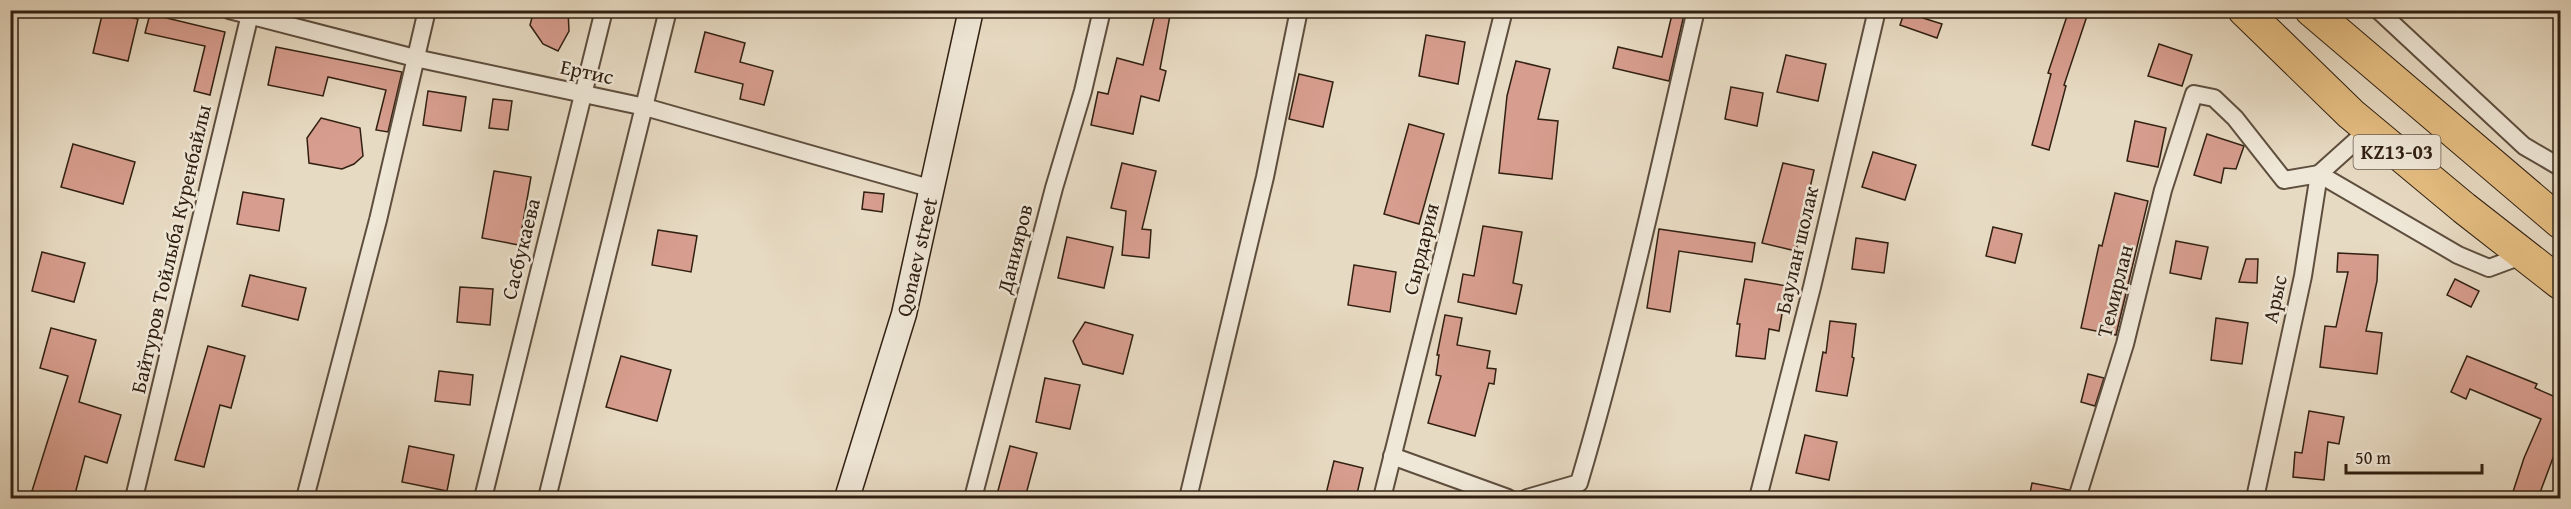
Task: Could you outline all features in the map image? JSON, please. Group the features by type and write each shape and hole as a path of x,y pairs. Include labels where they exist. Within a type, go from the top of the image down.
{"highway":[{"name":"KZ13-03","path":"2244,10 2369,129 2560,283"},
{"name":"KZ13-03","path":"2311,10 2560,222"}],"main road":[{"name":"Qonaev street","path":"847,498 904,314 971,10"}],"street":[{"name":"Ертис","path":"229,10 250,13 415,58 645,107 933,189"},
{"path":"305,498 378,220 427,10"},
{"name":"Сасбукаева","path":"483,498 604,10"},
{"path":"548,498 668,10"},
{"name":"Данияров","path":"973,498 1054,188 1083,91 1102,10"},
{"path":"1188,498 1265,177 1299,10"},
{"name":"Сырдария","path":"1383,498 1504,10"},
{"path":"1527,498 1577,491 1632,284 1696,10"},
{"name":"Баулан шолак","path":"1758,498 1812,287 1877,10"},
{"path":"2378,10 2524,146 2560,167"},
{"name":"Байтуров Тойлыба Куренбайлы","path":"134,498 250,13"},
{"name":"Темирлан","path":"2077,498 2125,344 2163,190 2194,94 2214,98 2235,118 2284,180 2319,174"},
{"path":"2369,129 2319,174 2458,255 2489,268 2524,255"},
{"name":"Арыс","path":"2255,498 2303,276 2319,174"},
{"path":"1392,456 1508,498"}],"building":[{"path":"534,10 568,10 569,31 558,51 543,44 530,25"},
{"path":"1156,10 1171,10 1160,69 1166,71 1159,101 1141,96 1133,134 1091,125 1098,92 1108,94 1117,58 1143,65"},
{"path":"1673,10 1685,10 1669,81 1613,68 1618,47 1662,57"},
{"path":"1905,10 1925,10 1923,18 1942,24 1937,38 1900,25"},
{"path":"2069,10 2089,10 2064,85 2066,86 2049,150 2032,145 2051,74 2048,73"},
{"path":"103,11 138,19 128,61 93,53"},
{"path":"150,14 225,32 210,95 194,91 205,46 145,33"},
{"path":"705,32 745,43 740,62 773,71 764,105 740,99 743,84 695,72"},
{"path":"1426,35 1465,42 1458,84 1419,76"},
{"path":"2159,44 2192,55 2182,86 2148,76"},
{"path":"276,47 402,72 388,132 376,130 386,90 328,77 323,96 268,85"},
{"path":"1786,55 1826,64 1818,101 1777,92"},
{"path":"1516,61 1550,69 1538,119 1558,121 1552,179 1499,173 1507,96"},
{"path":"1299,74 1333,82 1323,127 1289,119"},
{"path":"1731,87 1763,93 1757,126 1725,119"},
{"path":"428,91 466,97 461,131 423,125"},
{"path":"493,99 512,101 508,130 489,128"},
{"path":"321,118 360,128 363,156 354,164 342,169 309,163 307,138"},
{"path":"2135,121 2166,128 2158,167 2127,161"},
{"path":"1409,124 1444,134 1419,224 1384,214"},
{"path":"2207,134 2244,146 2236,169 2224,168 2221,183 2194,175"},
{"path":"73,144 135,162 123,204 61,187"},
{"path":"1873,152 1916,165 1905,200 1862,187"},
{"path":"1122,163 1156,171 1142,229 1151,230 1149,258 1122,255 1126,211 1111,208"},
{"path":"1783,163 1814,170 1796,251 1762,243"},
{"path":"494,171 531,177 519,245 482,238"},
{"path":"243,192 284,199 279,231 237,224"},
{"path":"864,192 884,194 882,212 862,209"},
{"path":"2115,193 2148,201 2116,335 2081,328 2099,245 2102,246"},
{"path":"1483,226 1522,232 1513,283 1522,285 1516,314 1458,302 1463,274 1474,276"},
{"path":"1993,227 2022,234 2015,263 1986,256"},
{"path":"1659,229 1755,243 1752,262 1679,251 1670,312 1647,308"},
{"path":"658,230 697,236 691,272 652,265"},
{"path":"1067,237 1113,247 1104,288 1058,278"},
{"path":"1856,238 1888,243 1884,273 1852,269"},
{"path":"2176,241 2208,247 2201,279 2170,273"},
{"path":"42,252 85,263 74,302 32,291"},
{"path":"2338,253 2378,255 2377,281 2366,331 2382,333 2377,374 2320,367 2325,326 2336,327 2348,272 2337,272"},
{"path":"2246,259 2258,259 2257,283 2239,282"},
{"path":"1354,265 1396,272 1390,312 1348,305"},
{"path":"250,275 306,288 298,320 242,306"},
{"path":"1745,279 1787,286 1779,331 1769,329 1765,359 1736,356 1740,324 1737,324"},
{"path":"2455,279 2479,291 2471,307 2447,295"},
{"path":"460,287 493,289 490,325 457,322"},
{"path":"1445,315 1462,318 1457,345 1490,351 1487,368 1496,369 1494,384 1489,383 1475,436 1428,423 1441,376 1436,375 1439,355 1437,355"},
{"path":"2216,318 2248,323 2242,364 2211,360"},
{"path":"1830,321 1856,324 1852,357 1854,358 1847,396 1816,391 1823,352 1826,353"},
{"path":"1085,322 1133,335 1123,374 1083,364 1073,341"},
{"path":"51,328 96,340 79,402 121,415 107,463 85,456 74,498 60,498 32,491 68,376 40,368"},
{"path":"208,346 245,356 231,408 220,405 204,467 175,460"},
{"path":"621,356 671,370 657,421 606,407"},
{"path":"2467,356 2537,384 2535,388 2560,399 2560,439 2538,498 2511,498 2524,458 2541,419 2470,389 2466,399 2451,392"},
{"path":"439,371 473,375 470,405 435,401"},
{"path":"2088,374 2104,378 2095,406 2081,402"},
{"path":"1045,378 1080,385 1070,429 1036,422"},
{"path":"2309,411 2344,417 2339,444 2328,442 2324,480 2293,477 2295,452 2302,453"},
{"path":"1805,435 1837,442 1829,480 1796,473"},
{"path":"409,446 454,455 447,491 402,482"},
{"path":"1010,446 1037,453 1025,498 996,498"},
{"path":"1334,461 1363,468 1356,498 1325,498"},
{"path":"2032,483 2069,490 2067,498 2029,498"}]}
